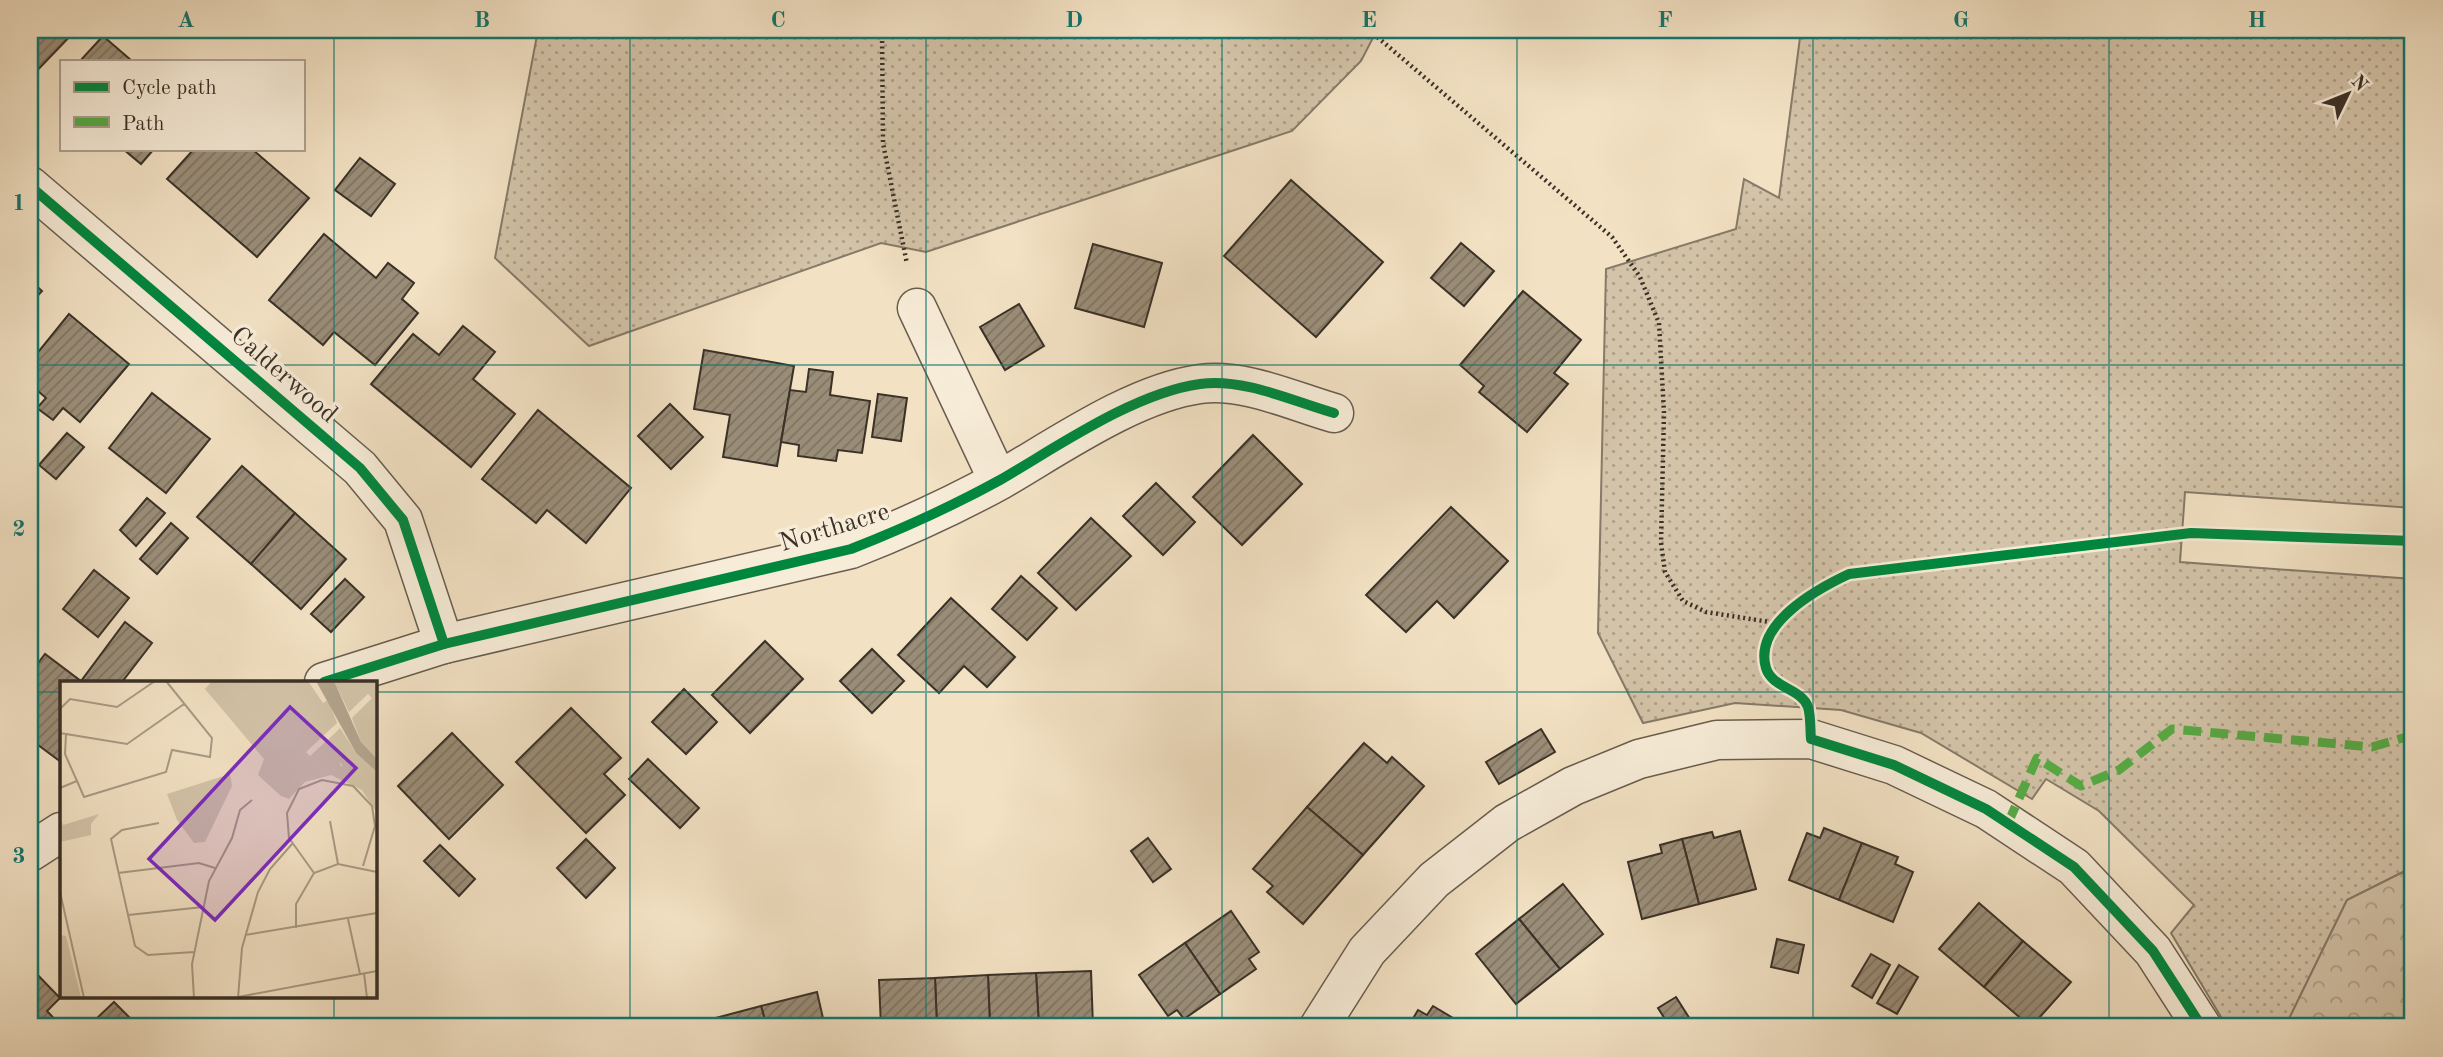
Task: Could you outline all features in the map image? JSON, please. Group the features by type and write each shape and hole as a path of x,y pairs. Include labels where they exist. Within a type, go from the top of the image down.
{"street":[{"name":"Calderwood","path":"30,186 360,468 383,492 404,520 444,643"},
{"path":"917,308 998,480"},
{"name":"Northacre","path":"327,681 444,643 850,549 915,525 1093,426 1158,395 1200,384 1235,384 1334,413"},
{"path":"1319,1027 1367,951 1434,880 1507,823 1573,786 1639,759 1717,740 1811,739 1894,765 1986,809 2074,867 2153,951 2202,1027"},
{"path":"30,852 60,833"}],"path":[{"path":"883,30 883,143 917,308"},
{"path":"1369,30 1612,237 1640,277 1659,323 1664,413 1661,542 1665,572 1683,600 1706,612 1774,628 1787,614"}],"green space":[{"path":"538,30 1377,30 1361,61 1292,131 926,252 881,243 589,346 495,258"},
{"path":"1801,30 2413,30 2413,508 2185,492 2180,562 2413,579 2413,867 2347,900 2285,1027 2227,1027 2171,933 2194,905 2099,811 2046,779 2032,799 1921,733 1841,710 1735,703 1643,723 1598,633 1606,269 1736,229 1744,179 1779,198"},
{"path":"2413,867 2413,1027 2285,1027 2347,900"}],"building":[{"path":"30,30 76,30 30,78"},
{"path":"103,36 131,60 81,60"},
{"path":"124,150 153,150 141,164"},
{"path":"193,150 253,150 309,198 257,257 167,179"},
{"path":"360,158 395,184 371,216 335,190"},
{"path":"1291,180 1383,262 1316,337 1224,256"},
{"path":"324,234 376,278 388,263 414,283 402,299 418,313 375,365 334,332 323,345 269,300"},
{"path":"1461,243 1494,271 1464,306 1431,278"},
{"path":"1093,244 1162,263 1144,327 1075,308"},
{"path":"30,280 42,291 30,304"},
{"path":"1523,291 1581,340 1554,373 1568,384 1527,432 1479,392 1484,386 1460,365"},
{"path":"1019,304 1044,346 1005,370 980,327"},
{"path":"69,314 129,364 80,422 63,408 53,420 37,408 46,398 30,384 30,362"},
{"path":"463,326 495,352 473,379 515,414 471,467 371,384 413,334 439,355"},
{"path":"704,350 794,366 777,466 723,457 730,415 694,409"},
{"path":"809,369 833,372 830,395 870,401 862,453 838,450 836,461 798,456 799,445 781,442 790,390 806,392"},
{"path":"152,393 210,439 166,493 109,448"},
{"path":"878,394 907,398 901,441 872,437"},
{"path":"670,404 703,437 671,469 638,436"},
{"path":"538,410 631,488 586,543 547,510 536,523 482,479"},
{"path":"67,433 84,447 56,479 39,465"},
{"path":"1253,435 1302,484 1242,545 1193,497"},
{"path":"242,466 295,513 251,564 197,517"},
{"path":"1156,483 1195,522 1163,555 1123,516"},
{"path":"147,498 165,513 136,546 120,530"},
{"path":"1451,507 1508,561 1454,618 1437,601 1406,632 1366,595"},
{"path":"295,513 346,559 301,609 251,564"},
{"path":"1091,518 1131,556 1076,610 1038,573"},
{"path":"171,523 188,538 157,574 140,559"},
{"path":"94,570 129,598 98,637 63,609"},
{"path":"1021,576 1057,608 1027,640 992,609"},
{"path":"345,579 364,597 331,632 311,614"},
{"path":"951,598 1015,657 987,687 964,666 939,693 898,655"},
{"path":"125,622 152,643 123,681 81,681"},
{"path":"765,641 803,679 750,733 712,695"},
{"path":"872,649 904,681 872,713 840,681"},
{"path":"45,654 81,681 60,681 60,761 30,739 30,674"},
{"path":"684,689 717,722 686,754 652,722"},
{"path":"571,708 621,758 604,774 625,795 586,833 516,762"},
{"path":"1541,729 1555,752 1499,784 1486,762"},
{"path":"452,733 503,785 449,839 398,786"},
{"path":"1364,743 1387,763 1392,757 1424,786 1363,855 1307,807"},
{"path":"648,759 699,808 680,828 629,779"},
{"path":"1307,807 1363,855 1303,924 1267,892 1273,886 1253,869"},
{"path":"1824,828 1862,843 1839,900 1789,880 1807,833 1820,838"},
{"path":"1740,831 1756,889 1699,904 1682,839 1712,832 1714,838"},
{"path":"1148,838 1171,869 1153,882 1131,851"},
{"path":"586,839 615,868 586,898 557,868"},
{"path":"1682,839 1699,904 1642,919 1628,862 1662,853 1660,845"},
{"path":"1862,843 1898,857 1895,864 1913,872 1893,922 1839,900"},
{"path":"440,845 475,879 459,896 424,861"},
{"path":"1563,884 1603,934 1560,969 1519,919"},
{"path":"1979,903 2023,941 1984,987 1939,949"},
{"path":"1231,911 1259,952 1249,959 1256,969 1220,994 1185,943"},
{"path":"1519,919 1560,969 1516,1004 1476,954"},
{"path":"1777,939 1804,945 1798,973 1771,967"},
{"path":"2023,941 2071,982 2031,1027 1984,987"},
{"path":"1185,943 1220,994 1184,1019 1177,1010 1168,1016 1139,975"},
{"path":"1871,954 1890,965 1872,998 1852,986"},
{"path":"1899,965 1918,977 1897,1014 1877,1003"},
{"path":"30,967 60,998 47,1011 62,1027 30,1027"},
{"path":"1091,971 1093,1027 1039,1027 1036,973"},
{"path":"1036,973 1039,1027 990,1027 988,975"},
{"path":"988,975 990,1027 937,1027 935,978"},
{"path":"935,978 937,1027 881,1027 879,980"},
{"path":"817,992 825,1027 767,1027 761,1006"},
{"path":"1676,997 1695,1027 1670,1027 1658,1008"},
{"path":"114,1002 139,1027 102,1027 95,1020"},
{"path":"761,1006 767,1027 710,1027 708,1020"},
{"path":"1433,1006 1468,1027 1408,1027 1418,1010 1427,1015"}],"marked path":[{"path":"2008,823 2037,758 2081,786 2119,770 2172,729 2372,747 2413,735"}],"cycle path":[{"path":"30,186 360,468 403,520 444,644"},
{"path":"327,681 444,644 851,549 963,499 1097,423 1149,398 1175,389 1200,384 1234,384 1334,413"},
{"path":"2202,1027 2153,951 2074,867 1986,809 1894,765 1811,739 1809,711 1805,701 1774,680 1766,668 1765,652 1769,637 1791,610 1849,574 2191,533 2413,541"}]}
